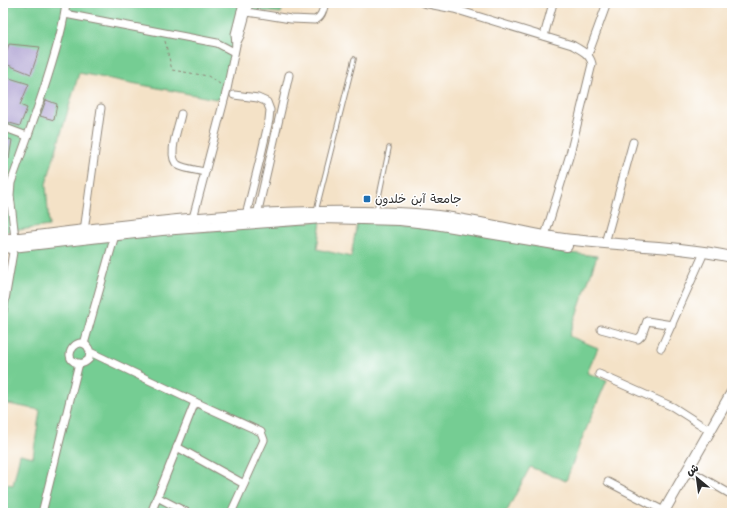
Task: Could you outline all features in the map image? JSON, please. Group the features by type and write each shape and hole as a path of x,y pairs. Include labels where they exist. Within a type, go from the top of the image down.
{"main road":[{"path":"3,240 14,242 115,235 257,215 316,212 376,212 441,216 594,249 684,254 732,263"},
{"path":"3,248 14,242 84,231 323,218 386,220 435,224 544,239 661,246 732,257"},
{"path":"663,512 732,392"}],"street":[{"path":"3,312 14,242 10,194 11,183 43,92 65,14 66,3"},
{"path":"192,224 227,89 235,48 240,36 244,12 243,3"},
{"path":"244,12 249,3"},
{"path":"244,12 291,19 315,20 318,19 321,14 325,3"},
{"path":"424,3 455,6 572,45 588,55 592,64 570,154 544,239"},
{"path":"544,36 553,3"},
{"path":"588,55 607,3"},
{"path":"65,14 163,32 235,48"},
{"path":"257,215 289,75"},
{"path":"234,95 262,99 267,102 270,110 262,154 246,216"},
{"path":"84,231 101,108"},
{"path":"182,114 174,142 173,158 180,166 205,172"},
{"path":"3,127 27,136"},
{"path":"605,243 633,142"},
{"path":"84,344 115,235"},
{"path":"661,348 702,257"},
{"path":"601,329 638,339 642,335 646,321 672,325"},
{"path":"79,344 84,344 88,347 90,352 90,357 83,363 78,363 72,360 70,356 75,345 79,344"},
{"path":"90,352 261,432 264,435 264,440 231,513"},
{"path":"42,513 78,363"},
{"path":"599,374 673,406 709,430"},
{"path":"151,513 195,402"},
{"path":"177,447 244,484"},
{"path":"687,469 732,495"},
{"path":"608,482 663,512"},
{"path":"157,497 188,513"}],"lane":[{"path":"316,212 354,59"},
{"path":"376,212 389,148"}],"path":[{"path":"163,32 172,70 208,76 227,89"}],"green space":[{"path":"3,3 98,3 136,7 137,3 284,3 281,13 258,11 246,16 221,100 79,73 46,184 49,226 3,232"},
{"path":"321,221 317,249 351,257 357,222 430,225 487,235 561,252 597,256 569,336 598,348 587,373 607,380 566,481 530,467 506,513 3,513 3,483 13,485 20,454 33,457 40,410 3,403 3,330 17,250 128,237"}],"building":[{"path":"9,44 40,47 31,74 3,63"},
{"path":"3,76 29,84 20,105 27,108 20,126 3,121"},
{"path":"46,100 57,104 54,120 40,116"},
{"path":"3,137 12,140 9,159 3,156"}],"place":[{"name":"جامعة آبن خلدون","path":"367,199"}]}
